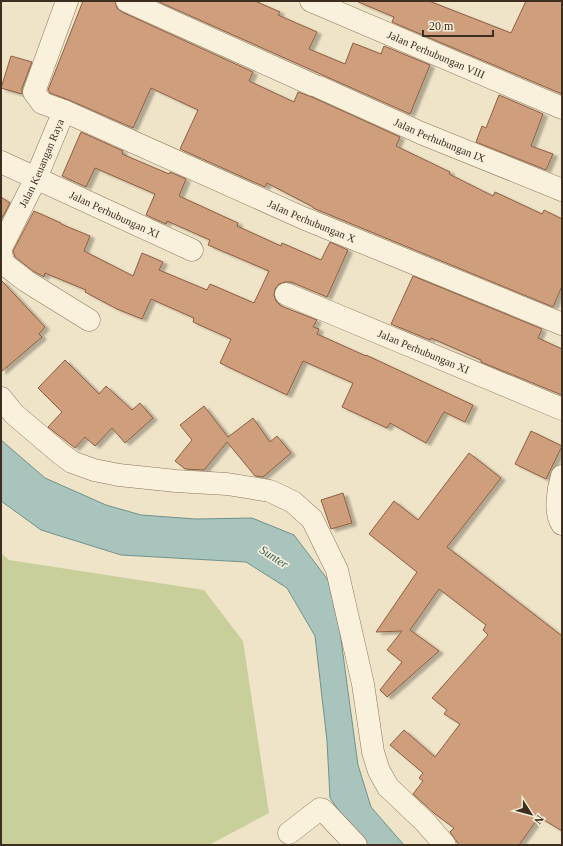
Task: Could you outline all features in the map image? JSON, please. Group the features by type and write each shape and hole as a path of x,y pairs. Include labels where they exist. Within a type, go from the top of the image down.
{"street":[{"name":"Jalan Keuangan Raya","path":"2,255 64,111 42,103 34,92 67,1"},
{"name":"Jalan Perhubungan IX","path":"126,1 421,133 562,190"},
{"name":"Jalan Perhubungan VIII","path":"310,1 562,108"},
{"name":"Jalan Perhubungan X","path":"64,111 303,218 562,324"},
{"name":"Jalan Perhubungan XI","path":"1,162 192,250"},
{"path":"2,255 26,281 89,320"},
{"name":"Jalan Perhubungan XI","path":"286,294 562,409"},
{"path":"1,398 14,414 72,462 94,470 119,475 176,481 227,484 270,492 293,502 312,519 337,570 363,684 373,752 379,771 388,787 425,822 445,845"},
{"path":"562,476 559,485 558,508 559,520 562,524"},
{"path":"289,833 320,809 324,810 356,845"}],"green space":[{"path":"1,553 9,560 204,590 243,641 269,813 209,845 1,845"}],"water":[{"name":"Sunter","path":"1,440 45,478 106,505 141,515 196,519 252,518 294,535 328,580 340,632 358,765 371,807 404,845 367,845 353,831 330,798 327,741 315,636 287,588 246,562 121,555 41,530 1,501"}],"building":[{"path":"83,1 115,1 117,8 122,12 253,72 249,81 294,102 298,92 312,97 400,137 396,146 450,172 449,174 493,196 495,192 542,214 544,210 562,219 562,286 553,307 313,208 267,183 265,187 180,149 198,110 151,88 133,128 50,93 48,90"},
{"path":"157,1 255,1 280,12 278,15 317,32 309,49 345,64 353,43 381,54 384,46 430,65 410,114"},
{"path":"356,1 429,1 511,33 526,1 562,1 562,94 392,22 394,17"},
{"path":"11,56 32,62 22,88 22,94 1,88"},
{"path":"499,95 543,114 531,146 553,154 546,170 476,142 482,126 486,128"},
{"path":"81,132 123,151 122,154 169,174 170,172 186,179 179,196 238,223 237,226 281,246 282,243 321,260 330,242 348,250 327,297 291,282 285,282 279,284 275,289 274,295 276,301 281,306 317,320 313,327 319,329 317,334 473,405 465,422 444,412 426,443 390,423 387,428 342,407 353,383 303,361 287,395 220,363 231,339 193,322 194,318 151,299 142,319 117,309 85,292 86,290 45,273 44,277 33,271 15,257 13,251 34,211 90,236 84,251 133,276 142,253 163,262 159,270 207,290 210,284 254,303 269,271 208,245 210,240 167,221 166,224 146,215 155,194 95,168 86,187 62,176"},
{"path":"1,197 10,203 1,220"},
{"path":"413,276 542,329 538,338 562,349 562,395 481,362 481,360 431,338 430,340 391,324"},
{"path":"1,280 45,327 39,334 42,337 1,372"},
{"path":"65,360 99,394 106,386 132,410 140,403 153,418 125,443 112,428 95,446 85,437 75,448 48,427 62,412 38,388"},
{"path":"204,406 228,437 253,418 270,442 277,436 291,453 263,477 255,476 227,442 204,470 185,469 175,461 192,440 180,425"},
{"path":"531,431 562,446 546,479 515,464"},
{"path":"469,453 501,478 447,547 562,636 562,831 539,817 519,845 459,845 450,832 454,828 435,814 413,794 423,781 419,778 423,773 390,745 404,730 435,757 460,724 444,714 447,710 432,698 488,635 483,630 486,625 439,589 410,630 439,651 387,697 380,690 402,662 387,650 402,631 376,632 417,572 369,534 394,501 418,520"},
{"path":"343,493 352,523 331,529 321,500"}]}
